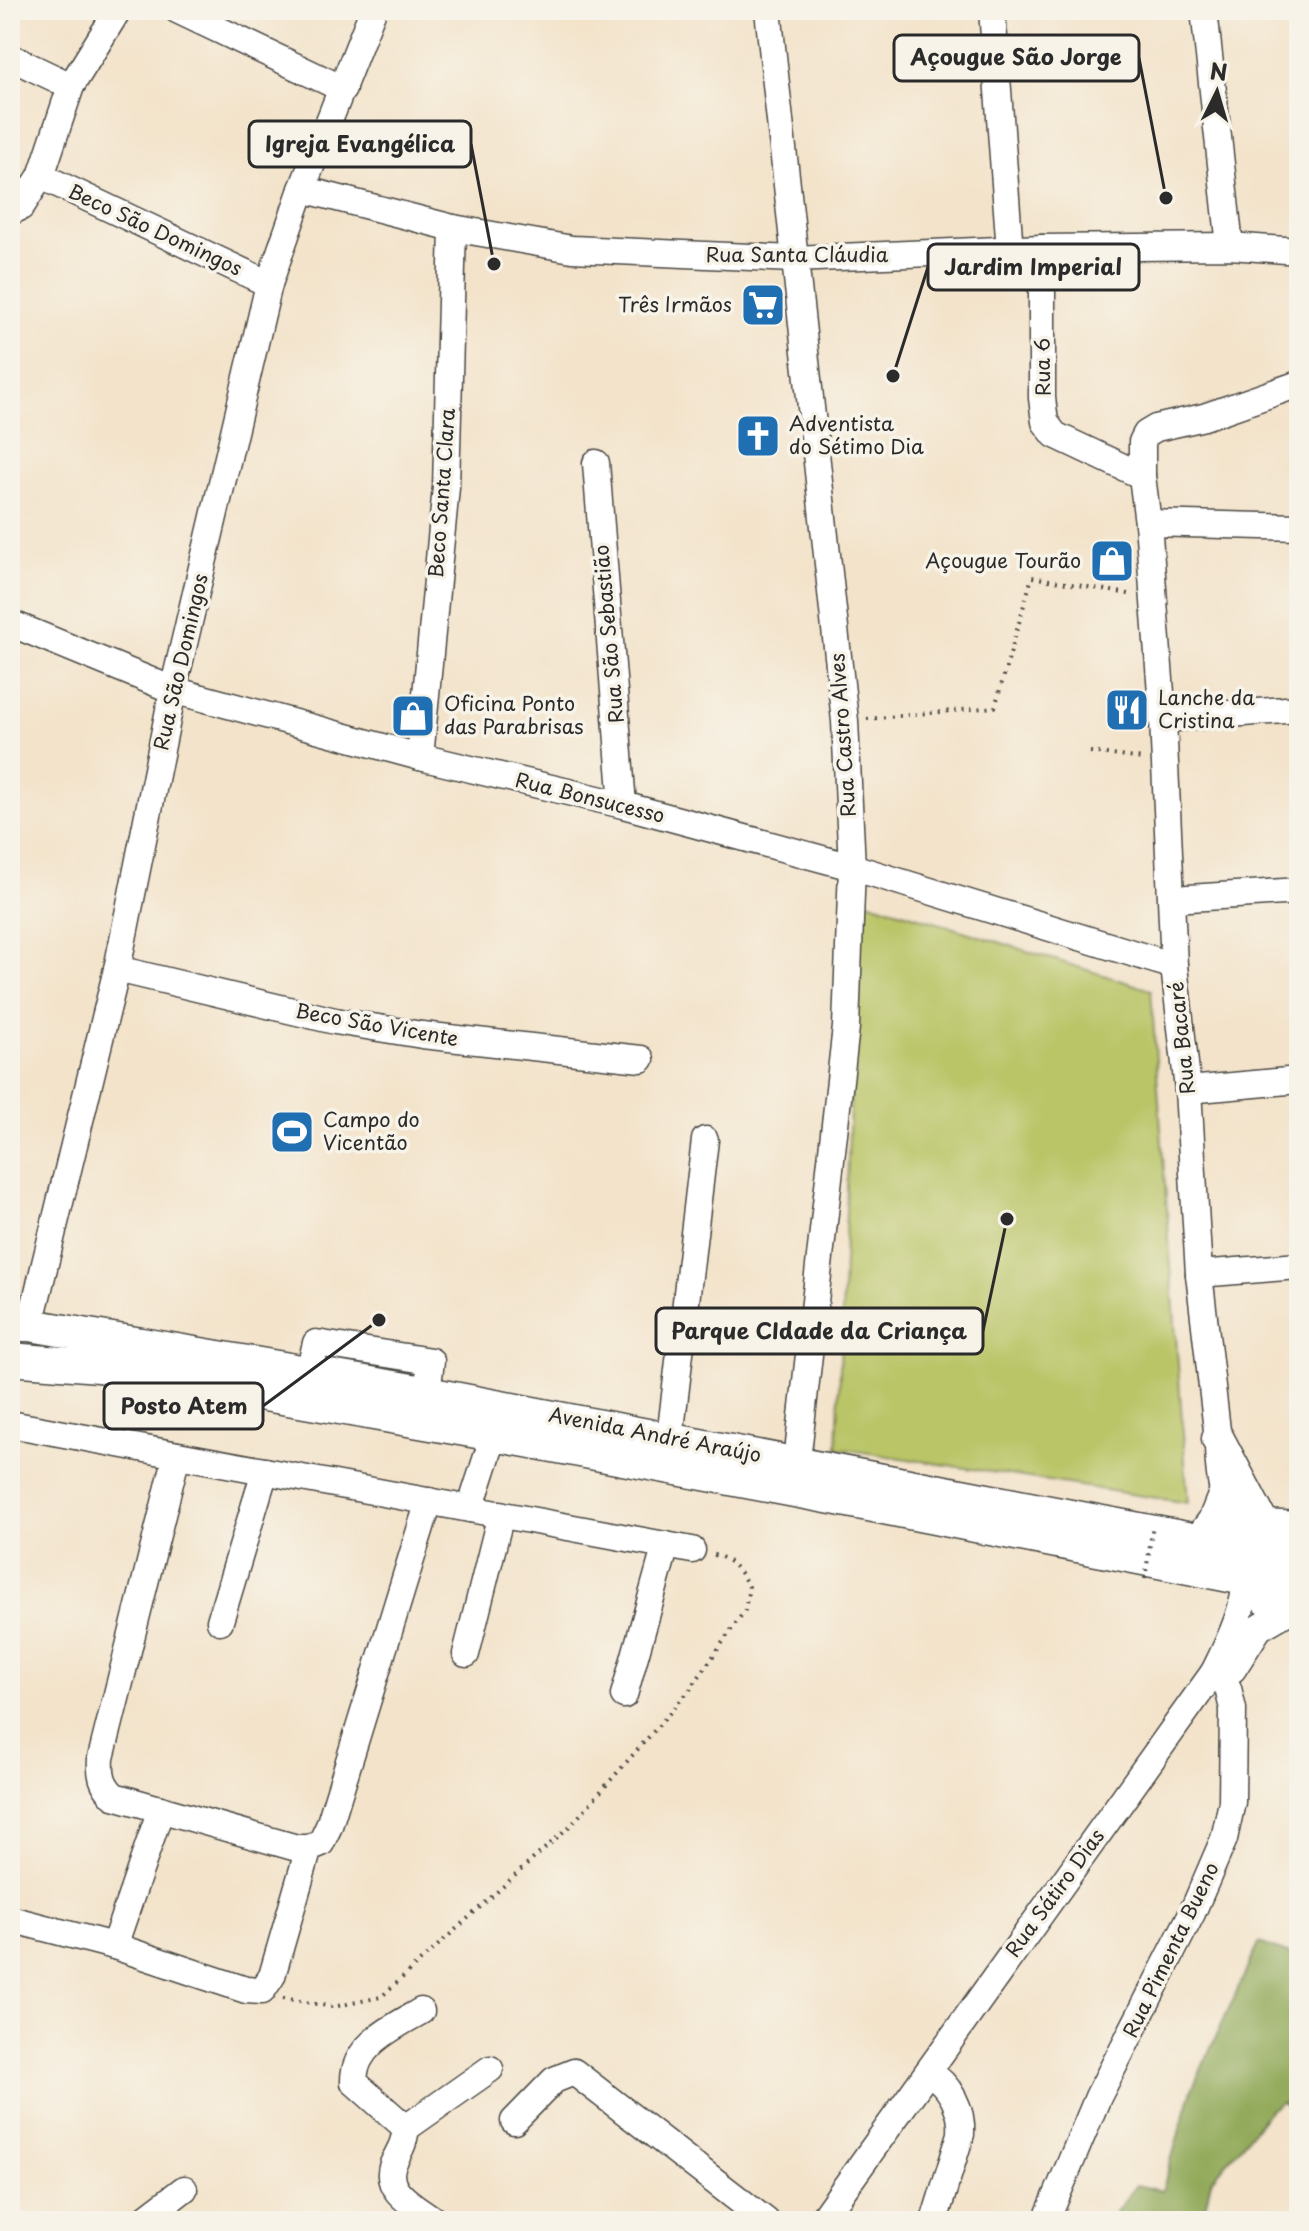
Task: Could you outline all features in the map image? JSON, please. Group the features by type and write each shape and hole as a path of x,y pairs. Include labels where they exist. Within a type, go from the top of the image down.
{"main road":[{"name":"Avenida André Araújo","path":"20,1325 427,1393 797,1461 1251,1551"},
{"name":"Avenida André Araújo","path":"10,1359 99,1366 848,1501 1251,1551 1299,1551"},
{"path":"1218,1439 1251,1551 1258,1596 1270,1603 1297,1600"},
{"path":"1200,1540 1214,1521 1224,1496"},
{"path":"1251,1551 1299,1528"}],"street":[{"path":"10,212 21,207 41,176 71,86 118,10"},
{"path":"177,10 343,89"},
{"name":"Rua São Domingos","path":"20,1325 117,969 173,690 269,284 302,189 373,10"},
{"name":"Rua Castro Alves","path":"768,10 845,721 852,867 846,1027 797,1461"},
{"path":"992,10 1010,251"},
{"path":"1204,10 1230,246"},
{"path":"10,57 71,86"},
{"name":"Beco São Domingos","path":"41,176 269,284"},
{"name":"Rua Santa Cláudia","path":"302,189 453,228 572,249 794,259 1042,248 1230,246 1299,251"},
{"name":"Beco Santa Clara","path":"420,757 446,487 453,228"},
{"name":"Rua 6","path":"1042,248 1042,398 1045,422 1055,435 1142,476"},
{"name":"Rua Bacaré","path":"1251,1551 1224,1496 1199,1274 1188,1090 1174,966 1163,719 1142,476 1142,442 1146,434 1156,428 1204,417 1299,384"},
{"name":"Rua São Sebastião","path":"596,463 623,805"},
{"path":"1148,523 1299,527"},
{"name":"Rua Bonsucesso","path":"10,623 173,690 420,757 623,805 852,867 1174,966"},
{"path":"1163,719 1299,709"},
{"path":"1173,899 1299,891"},
{"name":"Beco São Vicente","path":"117,969 335,1021 422,1035 641,1059"},
{"path":"1188,1090 1299,1080"},
{"path":"670,1438 705,1140"},
{"path":"1199,1274 1299,1266"},
{"path":"10,1424 679,1547 624,1695"},
{"path":"470,1509 494,1435"},
{"path":"177,1455 101,1758 100,1772 104,1786 114,1796 297,1848 309,1848 321,1843 329,1826 429,1501"},
{"path":"220,1621 265,1471"},
{"path":"466,1654 501,1514"},
{"name":"Rua Sátiro Dias","path":"1220,1677 1237,1624 1251,1551"},
{"name":"Rua Sátiro Dias","path":"821,2221 1220,1677 1259,1628 1297,1600"},
{"name":"Rua Pimenta Bueno","path":"1046,2221 1098,2097 1192,1913 1224,1839 1232,1802 1234,1752 1232,1698 1220,1677"},
{"path":"114,1946 161,1809"},
{"path":"10,1919 114,1946 246,1990 262,1991 272,1976 309,1848"},
{"path":"406,2128 354,2082 354,2069 361,2055 383,2034 421,2011"},
{"path":"435,2221 395,2190 390,2176 394,2162 403,2149 406,2128 490,2069"},
{"path":"514,2121 554,2080 574,2072 766,2221"},
{"path":"928,2072 938,2078 960,2109 962,2119 961,2134 934,2221"},
{"path":"142,2221 184,2189"}],"path":[{"path":"845,721 995,707 1032,577 1153,598"},
{"path":"1090,752 1165,761"},
{"path":"1145,1579 1153,1524"},
{"path":"262,1991 298,2003 333,2007 381,1997 573,1823 689,1691 745,1610 749,1587 735,1565 723,1557 679,1547"}],"green space":[{"path":"858,898 1151,990 1188,1503 837,1448"},
{"path":"1259,1943 1299,1957 1299,2115 1281,2102 1270,2110 1211,2181 1202,2221 1109,2221 1136,2185 1162,2191 1192,2089"}],"place":[{"name":"Açougue São Jorge","path":"1166,198"},
{"name":"Igreja Evangélica","path":"494,264"},
{"name":"Três Irmãos","path":"763,305"},
{"name":"Jardim Imperial","path":"893,376"},
{"name":"Adventista do Sétimo Dia","path":"758,436"},
{"name":"Açougue Tourão","path":"1112,561"},
{"name":"Lanche da Cristina","path":"1127,710"},
{"name":"Oficina Ponto das Parabrisas","path":"413,716"},
{"name":"Campo do Vicentão","path":"292,1132"},
{"name":"Parque CIdade da Criança","path":"1007,1219"},
{"name":"Posto Atem","path":"379,1320"}]}
